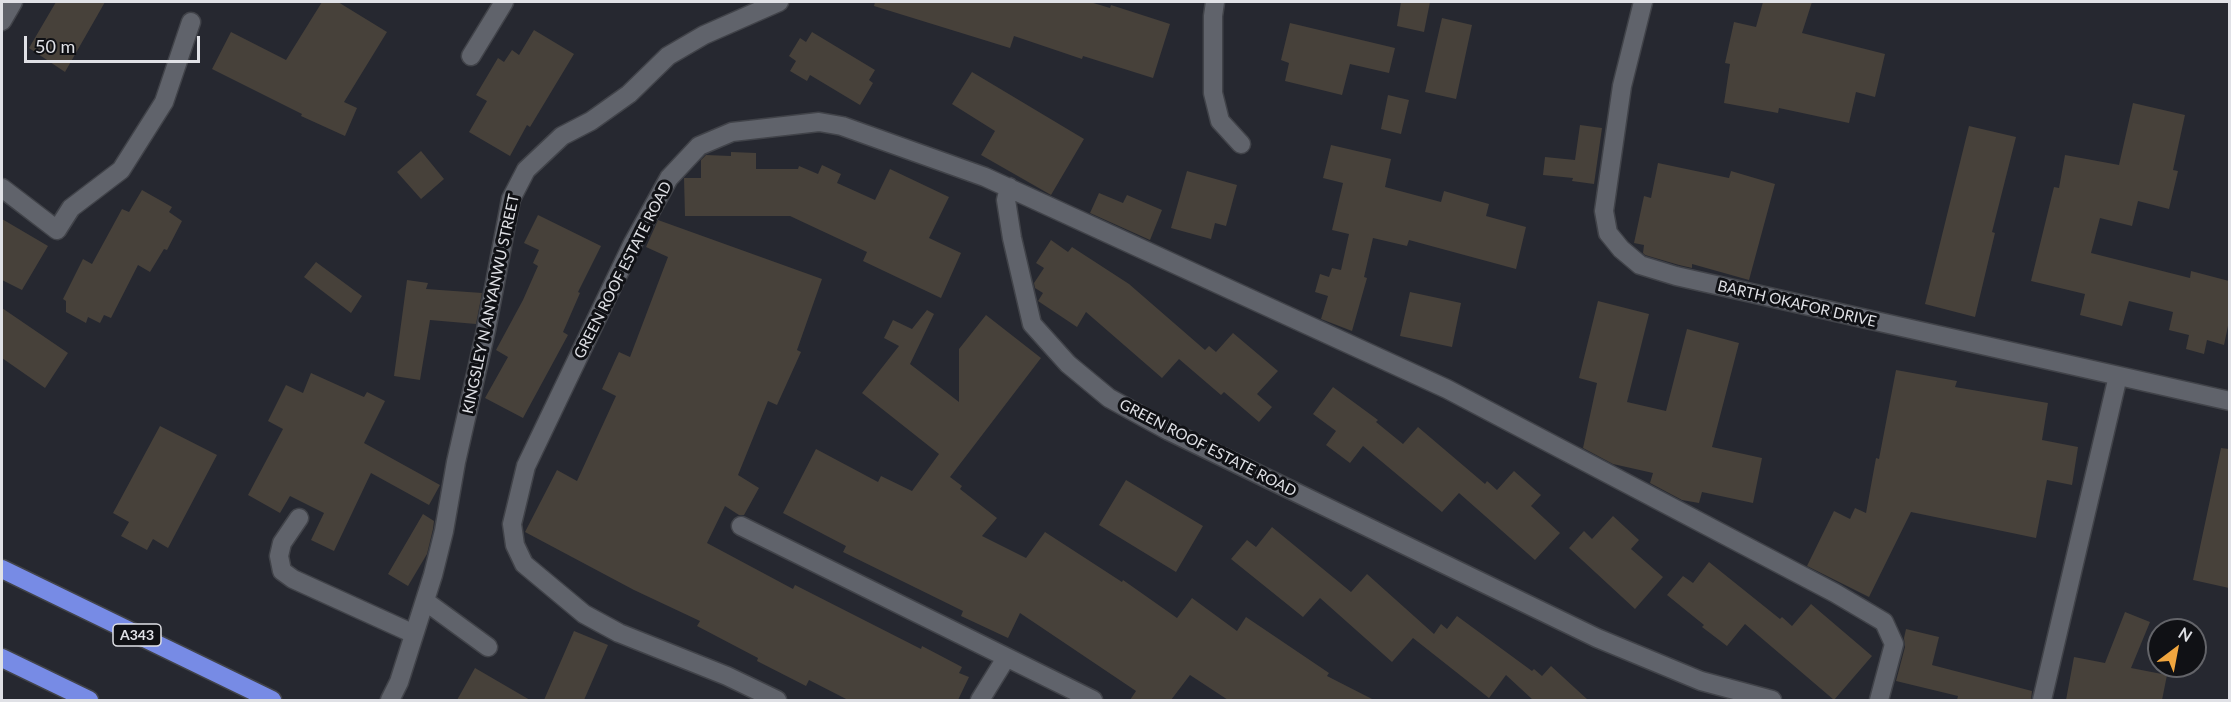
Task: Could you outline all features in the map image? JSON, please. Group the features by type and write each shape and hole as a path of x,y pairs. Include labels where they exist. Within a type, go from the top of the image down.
{"highway":[{"name":"A343","path":"2,569 272,700"},
{"path":"2,658 89,700"}],"street":[{"path":"2,21 13,2"},
{"path":"471,56 504,2"},
{"name":"KINGSLEY N ANYANWU STREET","path":"390,700 399,682 425,601 444,531 456,462 486,330 511,199 526,170 562,136 591,121 628,94 668,56 704,35 778,2"},
{"path":"1215,2 1213,93 1220,122 1241,144"},
{"name":"BARTH OKAFOR DRIVE","path":"1642,2 1622,86 1604,211 1608,233 1620,249 1640,265 1676,276 2229,402"},
{"path":"2,188 57,230 71,208 121,170 164,102 191,22"},
{"name":"GREEN ROOF ESTATE ROAD","path":"777,700 727,676 619,633 584,614 524,564 516,545 512,524 526,466 633,243 669,178 699,146 732,132 819,122 843,126 985,177 1009,188 1006,200 1012,238 1032,324 1068,364 1109,398 1169,431 1597,638 1701,681 1772,700"},
{"path":"1009,188 1447,389 1835,593 1884,622 1894,644 1879,700"},
{"path":"2042,700 2118,376"},
{"path":"298,518 282,543 279,556 282,571 293,579 414,634"},
{"path":"741,526 1093,700"},
{"path":"425,601 488,647"},
{"path":"980,700 1006,657"}],"building":[{"path":"56,2 105,2 65,72 29,48"},
{"path":"322,2 338,2 387,32 344,102 357,108 345,136 301,116 302,114 212,69 231,32 286,60"},
{"path":"875,2 1090,2 1110,8 1111,5 1170,24 1153,78 1083,56 1082,59 1014,36 1010,48 874,6"},
{"path":"1401,2 1430,2 1424,32 1397,26"},
{"path":"1763,2 1812,2 1802,33 1885,54 1875,97 1856,92 1849,123 1779,108 1778,113 1724,103 1730,64 1725,63 1734,22 1756,27"},
{"path":"1442,18 1472,25 1456,99 1425,92"},
{"path":"1290,23 1395,48 1389,73 1350,64 1342,95 1285,81 1289,63 1281,60"},
{"path":"534,30 574,54 530,127 527,125 510,156 469,132 487,101 476,95 498,58 504,62 512,50 519,55"},
{"path":"812,32 875,70 869,80 873,83 860,105 810,75 807,81 790,71 796,61 789,56 800,38 806,42"},
{"path":"972,72 1084,139 1051,195 981,155 995,131 952,104"},
{"path":"1388,95 1409,100 1401,134 1381,129"},
{"path":"2133,103 2185,115 2173,170 2178,171 2169,209 2138,201 2132,226 2100,218 2091,253 2190,278 2191,271 2229,281 2229,321 2224,345 2207,340 2204,354 2186,349 2189,335 2169,330 2173,312 2129,301 2122,326 2080,315 2085,294 2031,281 2054,187 2059,188 2065,155 2119,165"},
{"path":"1580,125 1602,128 1594,184 1572,181 1573,178 1543,175 1545,157 1575,160"},
{"path":"1969,126 2016,137 1992,232 1995,233 1975,317 1925,304"},
{"path":"1331,145 1391,159 1385,187 1441,202 1444,191 1489,204 1486,216 1526,227 1516,269 1409,240 1407,246 1373,238 1364,277 1367,278 1352,331 1321,319 1328,296 1315,292 1320,274 1329,277 1332,268 1341,270 1349,234 1332,230 1343,183 1323,178"},
{"path":"421,151 444,179 421,199 397,172"},
{"path":"731,152 756,153 756,169 798,169 799,166 818,174 822,165 841,174 837,183 875,200 890,169 949,197 929,238 961,253 941,298 863,261 867,252 790,216 685,216 684,178 701,178 701,160 706,155 731,156"},
{"path":"1658,163 1729,178 1731,171 1775,184 1749,280 1692,264 1692,268 1645,255 1644,245 1634,243 1644,196 1651,198"},
{"path":"1187,171 1237,185 1226,226 1215,223 1211,239 1171,228"},
{"path":"142,190 172,207 169,212 182,221 167,250 164,249 150,272 138,265 111,318 104,315 100,323 88,317 86,323 66,312 66,301 63,299 83,259 92,264 122,209 129,212"},
{"path":"1099,193 1123,203 1127,195 1162,210 1150,240 1090,213"},
{"path":"538,215 601,246 578,292 580,293 563,332 568,335 523,418 485,398 508,357 496,350 538,266 533,263 539,250 524,243"},
{"path":"2,219 48,246 22,290 2,280"},
{"path":"658,220 822,279 797,350 801,352 777,405 768,401 738,475 759,488 744,515 739,515 725,506 707,543 793,589 795,585 921,649 922,646 962,667 959,673 969,677 958,700 848,700 809,680 806,686 697,626 700,621 634,590 525,532 557,470 577,481 616,396 602,389 619,352 630,357 668,257 646,247"},
{"path":"1051,240 1068,252 1072,247 1129,284 1205,350 1209,346 1216,352 1233,333 1278,371 1257,394 1272,407 1259,422 1224,392 1221,395 1179,359 1162,378 1086,312 1077,327 1038,301 1043,293 1035,288 1034,283 1044,268 1036,263"},
{"path":"316,262 362,296 351,313 304,277"},
{"path":"407,280 428,283 426,289 482,293 476,324 430,320 420,380 394,376"},
{"path":"1410,292 1461,303 1452,347 1400,336"},
{"path":"1598,301 1649,314 1627,402 1666,411 1687,329 1739,343 1712,447 1762,458 1753,503 1702,492 1699,503 1682,500 1650,483 1653,473 1613,464 1583,448 1597,383 1579,378"},
{"path":"2,308 68,353 45,388 2,358"},
{"path":"927,310 934,314 910,364 959,402 959,349 986,315 1041,358 950,477 962,486 960,489 997,518 982,536 1026,558 1045,532 1122,582 1123,580 1177,618 1192,598 1237,631 1246,617 1329,673 1327,676 1374,700 1228,700 1190,675 1171,700 1130,700 1136,691 1020,613 1008,638 961,616 963,611 843,552 846,546 783,513 816,449 878,482 881,476 912,491 939,454 862,393 899,346 884,338 893,320 912,329"},
{"path":"1896,370 1957,381 1955,387 2048,403 2042,440 2078,447 2072,485 2047,480 2036,538 1911,512 1869,597 1807,566 1834,511 1850,519 1855,508 1866,513"},
{"path":"311,373 364,397 367,392 385,401 364,443 440,485 429,505 371,473 334,551 311,540 324,513 290,496 280,513 248,495 283,429 268,421 286,385 303,393"},
{"path":"1333,387 1378,420 1376,422 1403,444 1418,427 1485,484 1487,481 1497,490 1514,471 1541,495 1531,506 1560,533 1535,560 1459,493 1442,512 1363,446 1350,463 1326,445 1336,431 1313,414"},
{"path":"160,426 217,455 168,548 153,539 147,550 121,536 129,522 113,513"},
{"path":"2221,448 2229,449 2229,588 2193,580"},
{"path":"1126,480 1203,526 1176,572 1099,525"},
{"path":"423,514 434,521 433,529 427,554 408,586 388,574"},
{"path":"1613,516 1639,540 1631,549 1663,577 1635,609 1569,548 1584,531 1592,539"},
{"path":"1272,527 1351,592 1367,574 1434,634 1441,624 1447,629 1457,616 1532,671 1534,669 1542,676 1551,666 1588,700 1533,700 1506,675 1489,698 1413,638 1392,662 1320,598 1303,617 1231,559 1247,540 1256,547"},
{"path":"1709,562 1792,626 1811,604 1872,656 1834,700 1745,624 1727,646 1667,595 1683,576 1693,583"},
{"path":"2125,612 2147,621 2147,629 2131,668 2147,671 2147,678 2166,678 2162,700 2066,700 2074,657 2105,663"},
{"path":"1906,629 1939,637 1932,665 2032,691 2031,700 1957,700 1958,696 1896,681 1905,647"},
{"path":"574,631 608,645 584,700 544,700"},
{"path":"475,668 530,700 457,700"}]}
